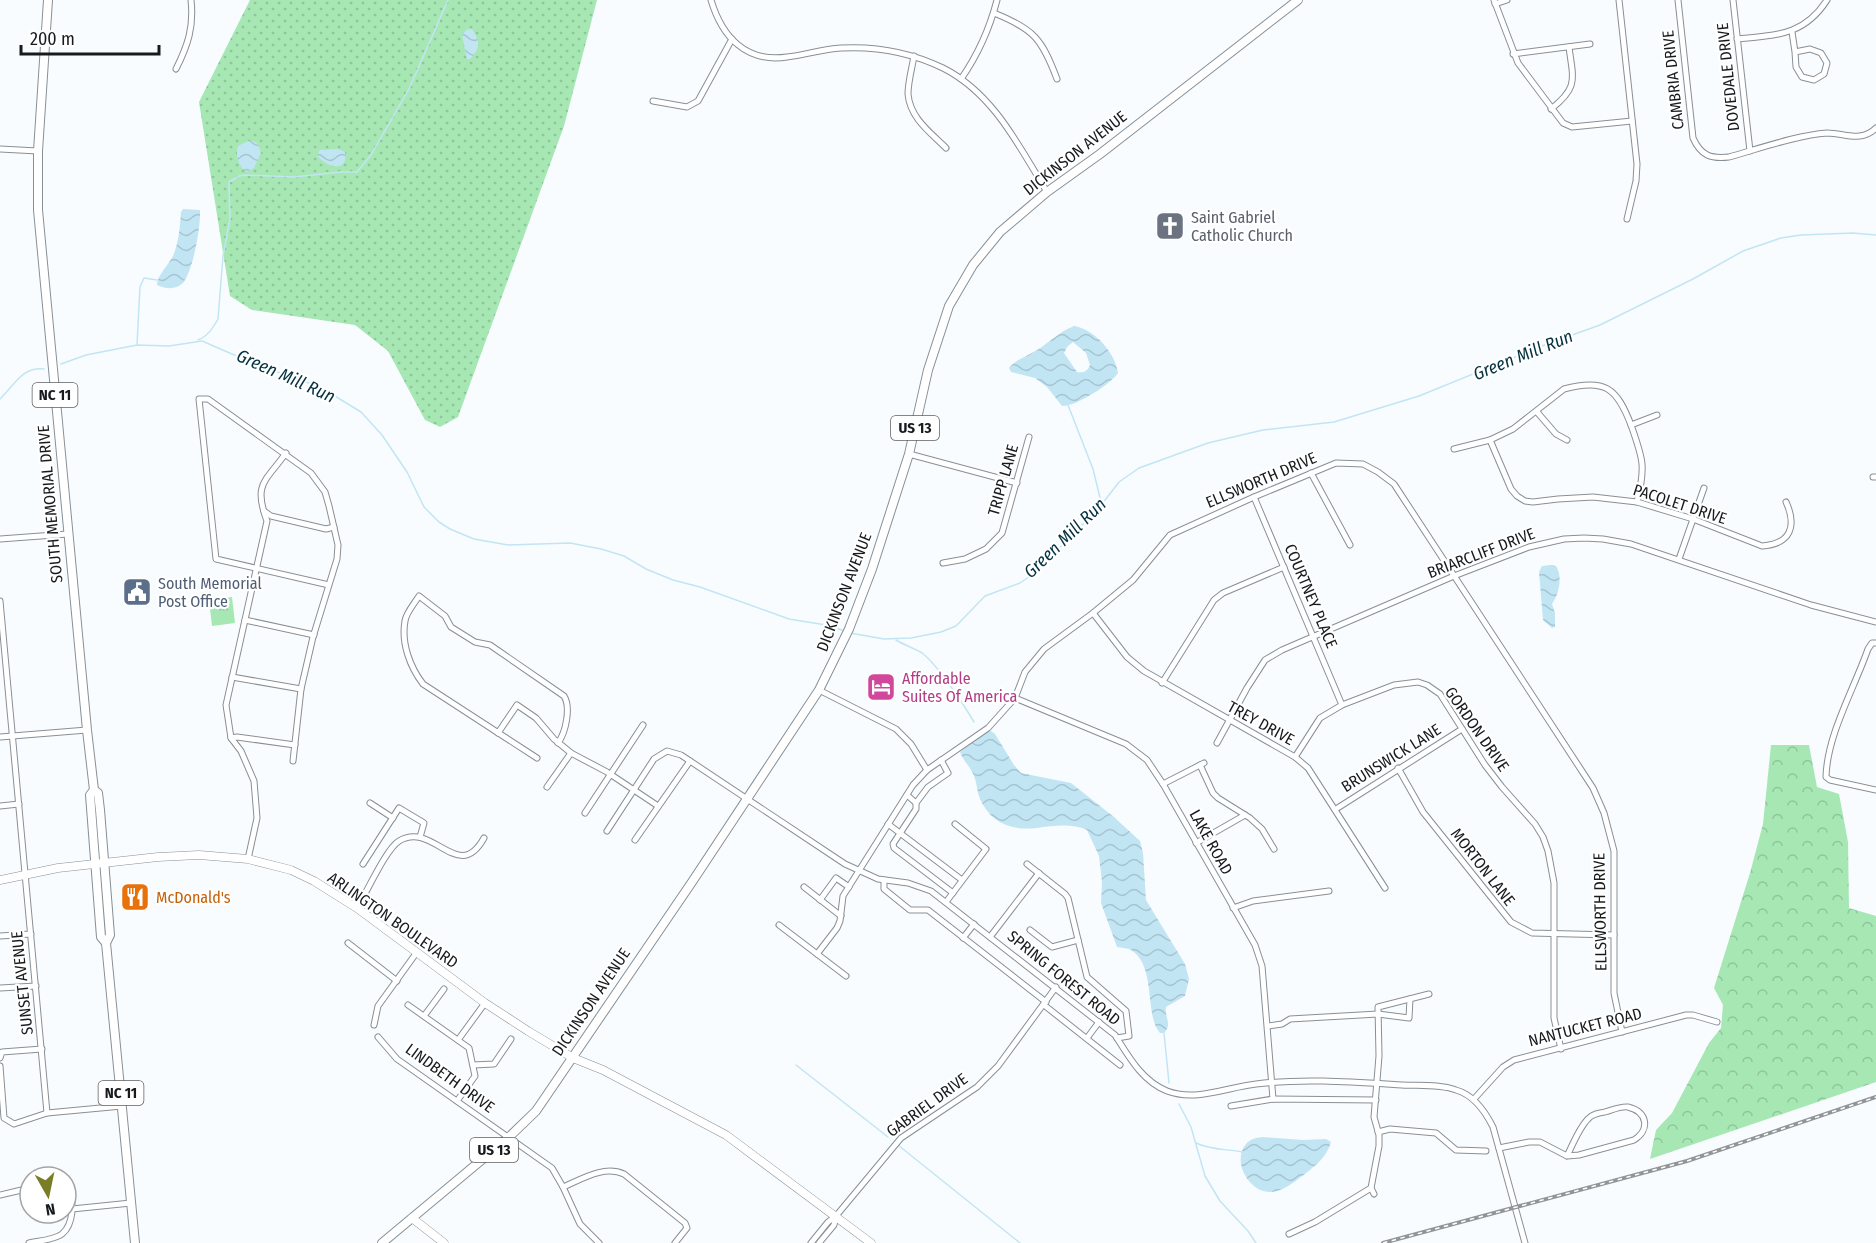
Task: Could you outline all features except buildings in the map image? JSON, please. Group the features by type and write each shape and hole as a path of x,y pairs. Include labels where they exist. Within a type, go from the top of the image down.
{"main road":[{"name":"SOUTH MEMORIAL DRIVE","path":"48,0 38,151 38,210 87,730 94,790 98,793 105,863 110,935 106,943 135,1243"},
{"name":"DICKINSON AVENUE","path":"382,1243 509,1137 536,1111 819,690 872,569 909,454 928,370 949,306 973,265 1000,232 1047,192 1100,154 1298,0"},
{"name":"SOUTH MEMORIAL DRIVE","path":"94,790 90,795 95,864 101,937 106,943"},
{"name":"ARLINGTON BOULEVARD","path":"0,880 57,868 199,855 249,859 291,870 314,881 357,908 528,1032 573,1058 612,1074 726,1136 871,1243"},
{"path":"412,1218 444,1243"}],"street":[{"path":"176,69 189,41 192,18 191,0"},
{"path":"711,0 722,25 744,50 772,58 843,47 889,49 914,56 944,69 986,99 1014,138 1047,192"},
{"path":"961,80 972,63 998,0"},
{"path":"1507,0 1494,2 1513,54 1521,70 1563,123 1572,127 1632,121"},
{"path":"1619,0 1637,164 1634,193 1627,219"},
{"name":"CAMBRIA DRIVE","path":"1678,0 1693,138 1697,147 1706,155 1715,158 1825,133 1858,137 1870,134 1876,128"},
{"name":"DOVEDALE DRIVE","path":"1733,0 1750,151"},
{"path":"1737,39 1792,32 1813,17 1827,0"},
{"path":"994,13 1015,21 1035,36 1047,51 1057,79"},
{"path":"1792,32 1796,67 1802,77 1814,80 1824,74 1827,63 1821,52 1810,50 1795,52"},
{"path":"653,101 687,107 698,101 732,39"},
{"path":"1513,54 1590,44"},
{"path":"1551,108 1564,99 1573,85 1569,47"},
{"path":"914,56 908,94 918,120 946,148"},
{"path":"0,149 38,151"},
{"path":"1454,449 1490,440 1513,429 1564,389 1597,385 1616,394 1623,404 1642,455 1644,467 1637,502"},
{"path":"294,761 301,689 314,635 337,559 338,545 325,492 311,473 285,453 208,399 199,399 216,559 329,585"},
{"path":"1537,412 1556,434 1567,440"},
{"path":"1631,425 1658,415"},
{"name":"TRIPP LANE","path":"943,563 965,559 986,549 1002,533 1029,437"},
{"name":"PACOLET DRIVE","path":"1490,440 1511,489 1525,501 1593,497 1637,502 1693,519 1762,546 1773,545 1788,535 1792,524 1786,502"},
{"path":"249,859 257,818 257,801 254,781 241,751 231,738 226,705 267,521 260,500 260,489 285,453"},
{"path":"909,454 1017,483"},
{"name":"ELLSWORTH DRIVE","path":"817,954 837,928 843,896 907,795 927,770 988,728 1015,698 1025,672 1044,649 1133,580 1170,535 1336,463 1363,464 1394,484 1593,788 1604,813 1614,851 1614,993 1622,1032"},
{"path":"1311,473 1350,546"},
{"path":"1678,559 1704,488"},
{"name":"COURTNEY PLACE","path":"1254,497 1342,705"},
{"path":"264,511 271,516 326,529 334,527"},
{"path":"0,539 68,534"},
{"name":"BRIARCLIFF DRIVE","path":"1217,743 1265,660 1313,636 1454,576 1529,547 1564,539 1603,539 1631,544 1811,605 1876,622"},
{"path":"1162,683 1214,600 1223,593 1284,567"},
{"path":"537,758 423,684 405,649 405,620 419,596 446,616 451,627 475,642 490,645 564,696 568,702 562,736 558,743"},
{"name":"SUNSET AVENUE","path":"0,601 3,671 12,736 47,1113"},
{"name":"TREY DRIVE","path":"1093,613 1127,657 1162,683 1295,757 1308,768 1385,888"},
{"path":"245,620 314,635"},
{"path":"1876,643 1872,643 1868,649 1826,762 1826,777 1830,780 1876,790"},
{"path":"232,677 301,689"},
{"name":"GORDON DRIVE","path":"1295,757 1320,718 1342,705 1394,685 1418,681 1440,694 1502,787 1543,837 1553,873 1554,1018 1561,1049"},
{"path":"819,690 896,729 911,744 927,770"},
{"name":"LAKE ROAD","path":"1015,698 1126,744 1147,759 1255,945 1262,966 1273,1099"},
{"path":"498,733 517,705 536,718 558,743 571,753 612,775 658,806"},
{"path":"585,813 612,775 615,766 642,725"},
{"name":"BRUNSWICK LANE","path":"1336,809 1462,729"},
{"path":"0,737 87,730"},
{"path":"231,738 295,745"},
{"name":"SPRING FOREST ROAD","path":"634,790 654,759 666,752 681,755 845,864 884,880 908,883 931,891 1099,1022 1117,1038 1129,1058 1147,1079 1167,1091 1195,1095 1273,1082 1343,1081 1442,1087 1457,1090 1474,1099"},
{"path":"547,788 571,753"},
{"path":"941,760 948,773 928,787 916,803 916,809 893,844 894,848 953,893"},
{"path":"635,840 690,761"},
{"path":"1163,784 1202,764 1213,793 1262,829 1274,849"},
{"name":"MORTON LANE","path":"1398,768 1423,812 1510,922 1532,933 1614,935"},
{"path":"607,831 634,790"},
{"path":"907,795 916,803"},
{"path":"370,803 393,818"},
{"path":"0,806 18,804"},
{"path":"363,864 399,808 424,824 420,837"},
{"path":"1196,843 1245,815"},
{"path":"946,902 986,849 955,824"},
{"path":"888,825 962,880"},
{"path":"357,908 389,850 399,841 410,836 424,837 458,856 471,853 484,838"},
{"path":"377,843 389,850"},
{"path":"1027,864 1068,898 1090,981 1126,1011 1129,1036 1117,1038"},
{"path":"990,937 1039,873"},
{"path":"820,900 836,878 849,887"},
{"path":"884,880 884,889 910,910 928,910 1120,1065"},
{"path":"804,887 841,916"},
{"path":"1233,908 1253,901 1329,891"},
{"path":"963,938 974,924"},
{"path":"779,925 846,976"},
{"path":"1030,930 1052,947 1078,940"},
{"path":"0,936 30,934"},
{"path":"348,944 397,981"},
{"path":"374,1025 378,1006 417,952"},
{"path":"0,988 36,986"},
{"name":"GABRIEL DRIVE","path":"836,1216 901,1137 976,1088 998,1066 1056,987"},
{"path":"424,1016 444,988"},
{"path":"1288,1234 1372,1191 1379,1146 1374,1117 1378,1084 1378,1007 1429,994"},
{"path":"1268,1026 1282,1024 1290,1019 1378,1014 1409,1018 1410,999"},
{"path":"458,1040 485,1003"},
{"path":"408,1005 469,1048 475,1076 457,1101"},
{"name":"NANTUCKET ROAD","path":"1474,1099 1503,1067 1514,1060 1686,1015 1717,1022"},
{"path":"1087,1038 1099,1022"},
{"name":"LINDBETH DRIVE","path":"378,1037 397,1059 552,1168 580,1224 599,1243"},
{"path":"473,1065 494,1064 512,1039"},
{"path":"0,1058 2,1052 42,1049"},
{"path":"0,1066 4,1118 14,1124 47,1113 122,1106"},
{"path":"1230,1106 1273,1099 1376,1100"},
{"path":"1474,1099 1486,1113 1493,1127 1525,1243"},
{"path":"1499,1148 1540,1142 1567,1155 1579,1155 1634,1140 1641,1136 1646,1125 1645,1119 1642,1114 1629,1107 1592,1115 1587,1119 1567,1155"},
{"path":"1378,1132 1390,1129 1436,1133 1456,1150 1486,1151"},
{"path":"563,1187 602,1171 618,1172 631,1179 687,1226 675,1243"},
{"path":"0,1195 18,1191"},
{"path":"78,1208 131,1203"},
{"path":"811,1243 836,1216"},
{"path":"819,1243 834,1225 836,1216"},
{"path":"29,1243 59,1240 67,1225"}],"green space":[{"path":"250,0 597,0 564,126 458,417 440,427 425,420 388,351 355,325 252,310 230,296 199,102"},
{"path":"232,597 235,623 212,626 209,600"},
{"path":"1771,745 1809,745 1817,787 1839,794 1848,842 1849,908 1876,916 1876,1082 1650,1159 1656,1130 1672,1113 1709,1043 1721,1028 1723,1005 1714,988 1763,824"}],"water":[{"path":"472,29 477,37 478,48 470,59 467,59 462,35 466,30"},
{"path":"248,141 258,144 261,153 254,168 247,172 238,161 237,153 238,146"},
{"path":"338,149 345,152 345,159 340,166 325,163 317,155 320,150"},
{"path":"183,209 200,210 198,237 193,259 183,283 174,288 163,287 157,285 157,282 175,251"},
{"path":"1074,326 1082,328 1096,337 1113,357 1118,373 1092,394 1075,403 1062,406 1047,387 1035,378 1011,372 1009,368","holes":["1073,342 1086,353 1090,365 1086,371 1081,372 1077,372 1064,353"]},
{"path":"1542,566 1556,566 1560,580 1557,595 1552,604 1555,613 1555,627 1552,628 1543,620 1539,572"},
{"path":"991,731 1021,773 1071,783 1140,841 1146,900 1185,964 1189,979 1185,996 1166,1007 1168,1026 1164,1033 1160,1033 1155,1025 1147,979 1139,957 1130,949 1117,947 1101,903 1102,882 1099,856 1087,830 1069,826 1028,829 1010,826 996,820 985,807 979,796 973,773 960,752 983,734"},
{"path":"1262,1137 1326,1139 1331,1142 1324,1156 1305,1174 1281,1190 1272,1192 1257,1188 1245,1176 1242,1168 1242,1151 1246,1144"}],"waterway":[{"path":"198,340 212,329 218,319 223,256 230,219 229,182 245,175 294,177 357,172 371,155 409,89 448,0"},
{"name":"Green Mill Run","path":"850,633 884,639 911,638 941,632 956,626 985,596 1020,583 1046,565 1062,545 1099,508 1119,482 1139,468 1208,443 1263,430 1334,422 1419,396 1600,325 1693,279 1743,251 1781,238 1853,233 1876,235"},
{"path":"137,344 140,287 144,278 157,280"},
{"name":"Green Mill Run","path":"61,364 86,355 137,345 169,346 202,341 255,364 320,387 361,412 382,435 407,472 424,507 450,529 474,539 508,545 570,543 601,549 624,556 646,569 673,580 700,587 789,619 826,625 845,631"},
{"name":"Green Mill Run","path":"0,399 24,374 36,369 44,369"},
{"path":"1068,405 1093,469 1101,502"},
{"path":"896,640 928,658 950,685 974,722"},
{"path":"1164,1033 1169,1083"},
{"path":"796,1065 888,1137"},
{"path":"1179,1104 1191,1127 1205,1176 1220,1201 1256,1243"},
{"path":"1196,1143 1242,1152"},
{"path":"898,1145 1020,1243"}],"railway":[{"path":"1383,1243 1687,1161 1876,1097"}],"place":[{"name":"Saint Gabriel Catholic Church","path":"1170,226"},
{"name":"South Memorial Post Office","path":"137,592"},
{"name":"Affordable Suites Of America","path":"881,687"},
{"name":"McDonald's","path":"135,897"}]}
